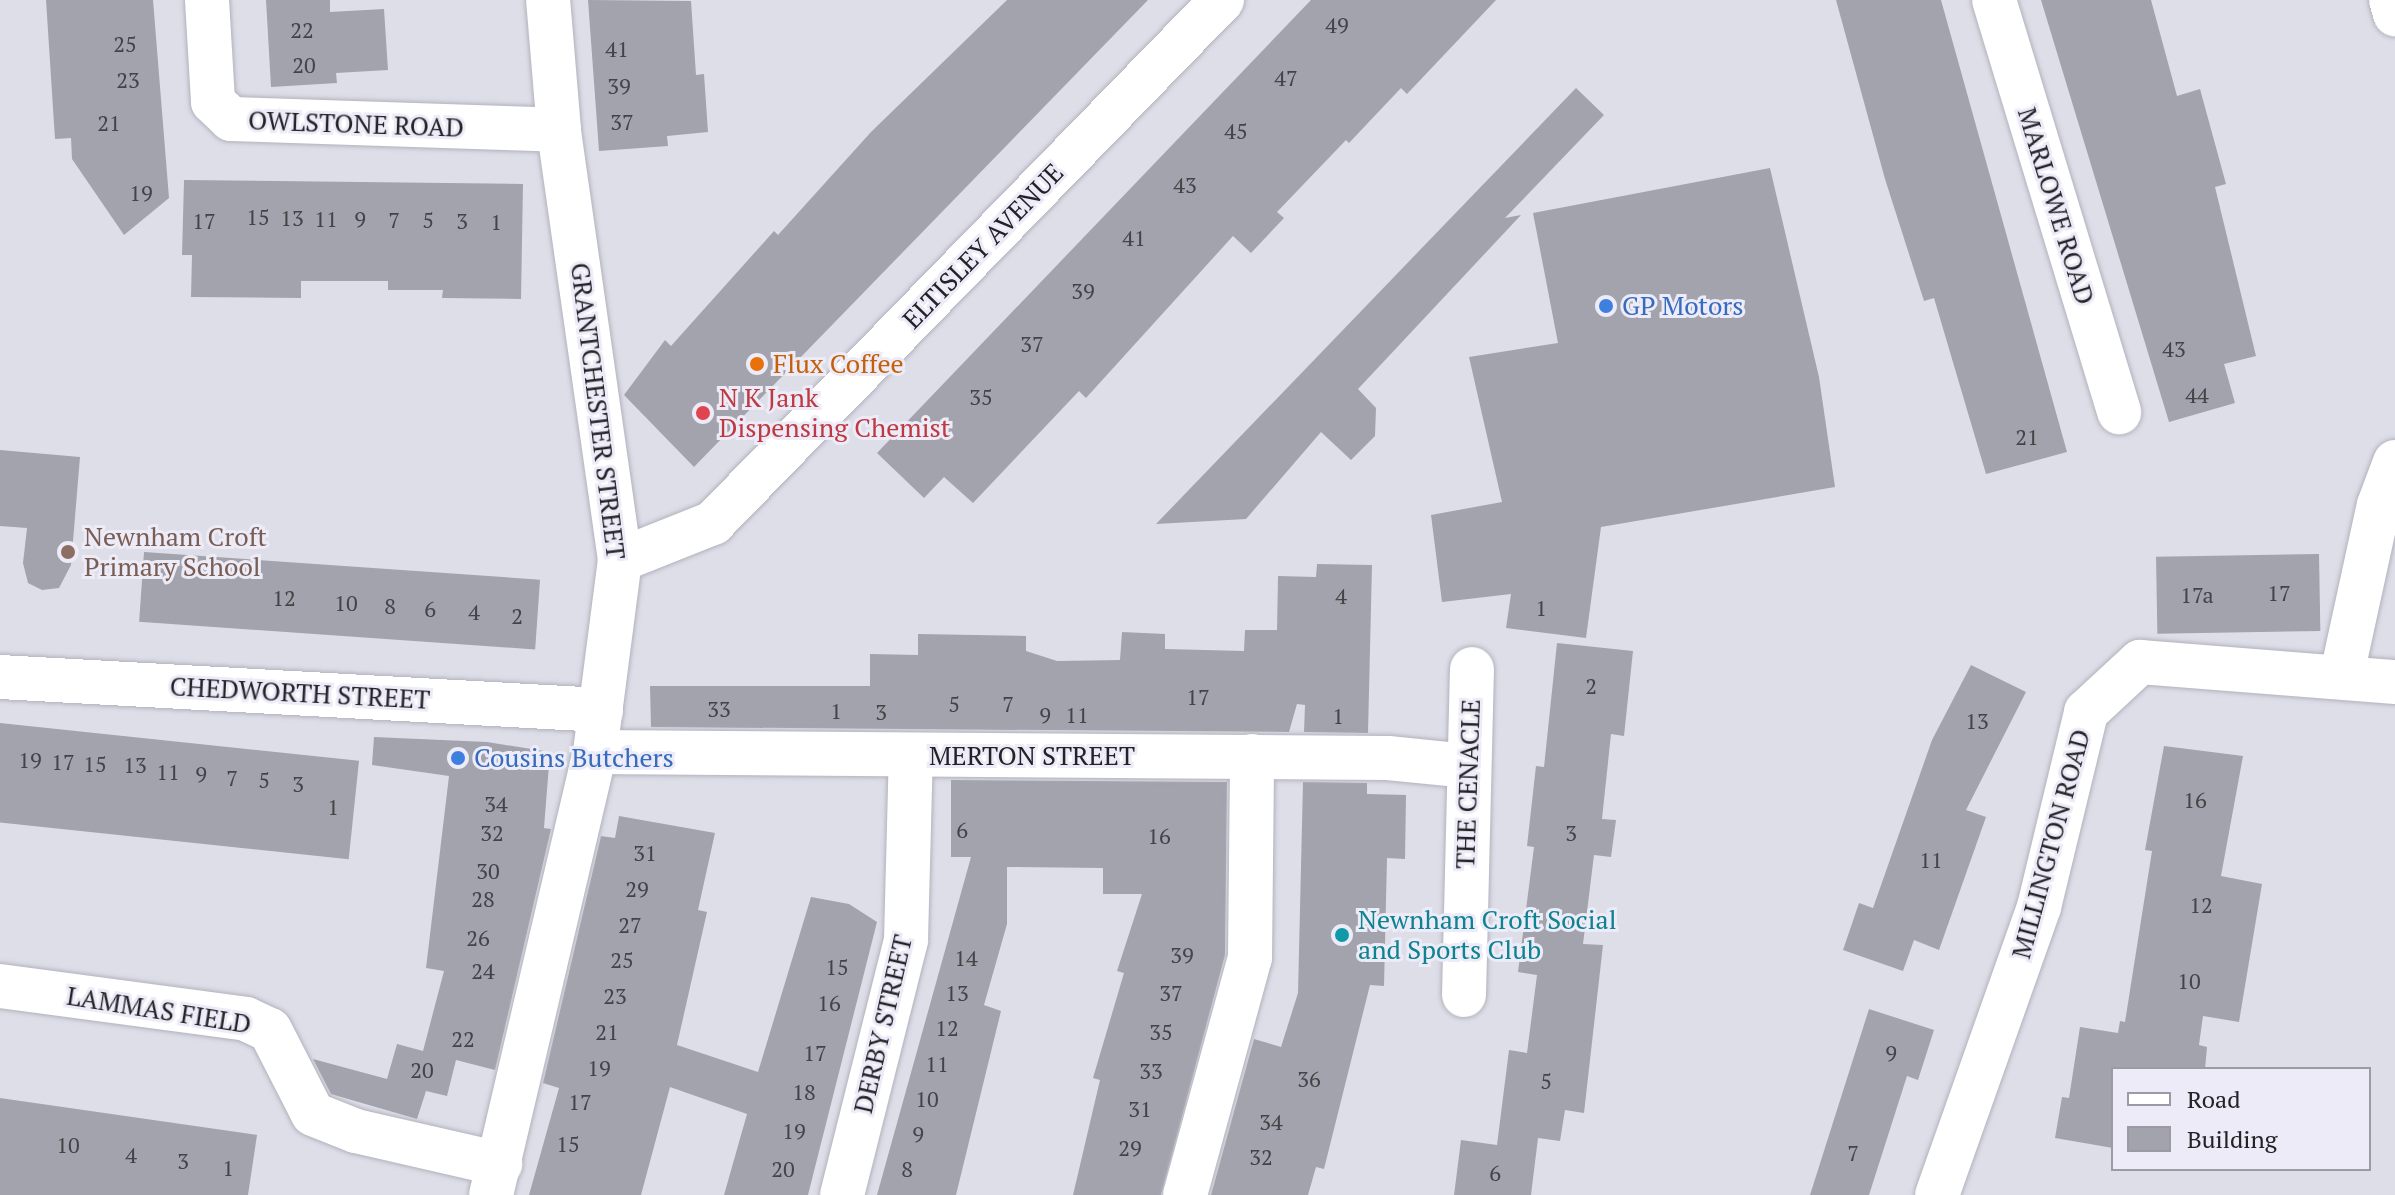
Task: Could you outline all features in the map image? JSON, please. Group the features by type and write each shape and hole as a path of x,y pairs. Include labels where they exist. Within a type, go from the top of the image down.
{"street":[{"name":"OWLSTONE ROAD","path":"207,0 213,102 231,119 559,130"},
{"name":"GRANTCHESTER STREET","path":"495,1179 595,752 620,560 559,130 548,0"},
{"name":"ELTISLEY AVENUE","path":"620,560 713,523 1222,0"},
{"name":"MARLOWE ROAD","path":"1994,0 2119,412"},
{"path":"2391,0 2395,14"},
{"path":"2342,674 2379,505 2395,462"},
{"name":"MILLINGTON ROAD","path":"1937,1195 2039,907 2086,712 2140,662 2342,674 2395,682"},
{"name":"THE CENACLE","path":"1464,995 1467,766 1472,669"},
{"name":"CHEDWORTH STREET","path":"0,677 601,710"},
{"name":"MERTON STREET","path":"595,752 1388,758 1467,766"},
{"name":"DERBY STREET","path":"842,1195 906,940 911,755"},
{"path":"1185,1195 1250,958 1252,756"},
{"name":"LAMMAS FIELD","path":"0,986 246,1019 270,1030 313,1114 495,1179"}],"building":[{"path":"46,0 153,0 169,198 124,235 72,159 71,138 55,139"},
{"path":"266,0 330,0 330,12 384,9 388,70 336,73 337,83 271,87"},
{"path":"588,0 691,1 696,75 704,74 708,132 667,136 668,146 599,151"},
{"path":"1007,0 1148,0 694,467 624,395 665,340 671,346 774,231 778,235 871,132"},
{"path":"1311,0 1496,0 1407,94 1401,88 1349,143 1346,140 1277,212 1284,218 1251,253 1233,236 1086,398 1079,391 973,503 944,477 924,498 877,453"},
{"path":"1836,0 1941,0 2067,452 1986,474 1934,298 1924,301 1885,179"},
{"path":"2041,0 2151,0 2177,96 2200,89 2226,184 2215,187 2256,356 2224,364 2235,403 2169,422"},
{"path":"1576,88 1604,115 1505,218 1521,215 1358,389 1376,408 1375,436 1351,460 1321,432 1246,519 1156,524"},
{"path":"1770,168 1819,377 1835,487 1601,527 1586,638 1506,628 1511,594 1442,602 1431,515 1502,502 1469,357 1558,343 1533,213"},
{"path":"184,180 523,184 521,299 442,298 443,290 388,290 388,281 301,281 301,298 191,297 192,255 182,255"},
{"path":"0,450 80,457 71,565 59,588 42,590 28,583 23,563 27,528 0,526"},
{"path":"144,552 540,580 535,650 139,622"},
{"path":"2319,554 2320,631 2157,634 2156,557"},
{"path":"1317,564 1372,565 1368,733 1304,732 1305,705 1297,704 1289,732 651,727 650,686 870,686 870,654 918,655 918,634 1026,636 1026,651 1057,661 1120,660 1122,632 1165,634 1165,649 1244,651 1245,630 1277,630 1278,576 1316,577"},
{"path":"1557,643 1633,651 1624,736 1611,734 1602,819 1616,820 1611,857 1594,855 1583,944 1603,945 1584,1113 1565,1110 1560,1141 1538,1138 1531,1195 1454,1195 1461,1140 1497,1145 1509,1050 1527,1053 1537,975 1518,972 1534,847 1527,846 1536,766 1544,767"},
{"path":"1971,665 2026,692 1966,810 1986,817 1939,950 1914,940 1903,971 1843,950 1859,903 1873,908 1932,740"},
{"path":"0,723 359,761 349,859 0,823"},
{"path":"374,737 487,742 550,752 544,828 551,829 495,1070 456,1060 447,1096 426,1091 417,1119 331,1094 313,1059 387,1079 397,1044 423,1051 444,971 426,968 449,776 372,765"},
{"path":"2164,746 2243,756 2221,876 2262,884 2239,1022 2203,1016 2199,1045 2207,1047 2205,1067 2111,1067 2111,1148 2055,1138 2062,1097 2069,1098 2080,1027 2118,1033 2120,1021 2125,1022 2152,851 2145,850"},
{"path":"951,780 1227,782 1225,955 1161,1195 1073,1195 1100,1080 1093,1078 1124,973 1117,971 1142,894 1103,894 1103,868 1007,867 1007,924 984,1005 1001,1011 956,1195 877,1195 971,857 951,857"},
{"path":"1303,782 1367,783 1367,794 1406,795 1405,859 1387,858 1384,986 1370,985 1324,1169 1316,1167 1308,1195 1211,1195 1254,1039 1281,1047 1298,993"},
{"path":"619,816 715,833 698,910 707,912 677,1045 758,1072 811,897 849,904 877,922 808,1195 724,1195 747,1114 670,1087 641,1195 529,1195 559,1088 543,1083 601,836 615,838"},
{"path":"1869,1009 1934,1030 1918,1080 1907,1076 1869,1195 1810,1195"},
{"path":"0,1098 257,1135 248,1195 0,1195"}],"place":[{"name":"GP Motors","path":"1606,306"},
{"name":"Flux Coffee","path":"757,364"},
{"name":"N K Jank Dispensing Chemist","path":"703,413"},
{"name":"Newnham Croft Primary School","path":"68,552"},
{"name":"Cousins Butchers","path":"458,758"},
{"name":"Newnham Croft Social and Sports Club","path":"1342,935"}]}
